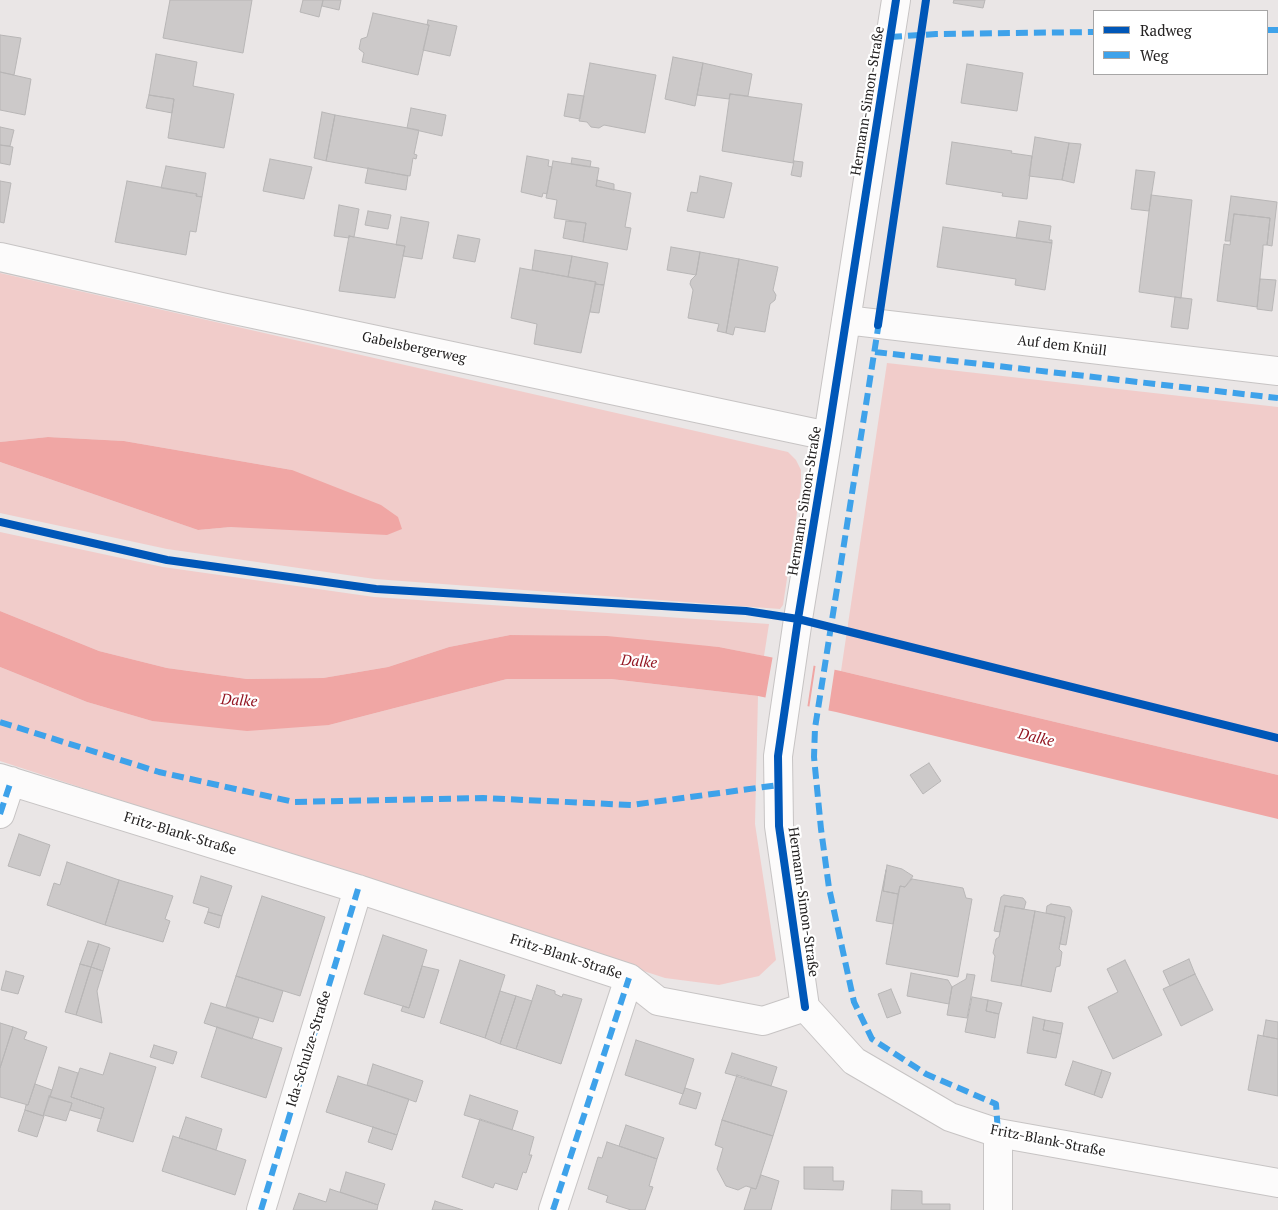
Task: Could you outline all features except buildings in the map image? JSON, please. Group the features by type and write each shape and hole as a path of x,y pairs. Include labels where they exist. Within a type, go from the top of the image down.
{"street":[{"name":"Hermann-Simon-Straße","path":"805,1007 779,826 778,756 896,0"},
{"name":"Gabelsbergerweg","path":"0,257 230,309 828,436"},
{"name":"Auf dem Knüll","path":"846,320 1278,371"},
{"name":"Fritz-Blank-Straße","path":"5,779 358,889 629,978 658,1001 763,1021 805,1007 854,1061 950,1116 998,1133 1278,1182"},
{"path":"0,814 5,779"},
{"name":"Ida-Schulze-Straße","path":"260,1210 358,889"},
{"path":"553,1210 629,978"},
{"path":"998,1133 998,1210"}],"shaded area":[{"path":"0,273 788,452 796,460 801,470 801,486 783,605 780,609 375,579 167,549 0,513 0,462 198,530 231,527 292,470 124,441 48,437 0,442"},
{"path":"887,363 1278,407 1278,775 841,671"},
{"path":"0,532 163,567 374,597 769,624 764,656 719,647 510,635 449,647 388,667 323,678 247,679 167,668 99,651 0,611"},
{"path":"0,667 87,702 152,721 329,725 507,679 611,679 758,696 755,824 776,960 759,976 719,985 665,978 0,761"}],"water":[{"path":"48,437 124,441 292,470 381,505 398,517 402,529 387,535 231,527 198,530 0,462 0,442"},
{"name":"Dalke","path":"0,611 99,651 167,668 247,679 323,678 388,667 449,647 510,635 607,636 719,647 841,671 1278,775 1278,819 836,712 758,696 611,679 507,679 329,725 247,731 152,721 87,702 0,667"}],"pier":[{"path":"773,655 814,663 807,709 765,700"},
{"path":"816,663 835,667 828,713 809,709"}],"marked path":[{"path":"1268,30 1278,30"},
{"path":"890,37 936,34 1093,32"},
{"path":"879,322 815,728 814,757 829,888 854,1002 872,1039 926,1074 996,1104 998,1133"},
{"path":"875,352 1278,398"},
{"path":"0,722 159,772 294,802 483,798 631,805 779,785"},
{"path":"0,814 11,781"},
{"path":"261,1210 358,889"},
{"path":"553,1210 629,978"}],"cycle path":[{"path":"805,1007 779,826 778,756 896,0"},
{"path":"878,325 926,0"},
{"path":"0,522 167,560 376,589 746,611 798,619 1278,738"}]}
